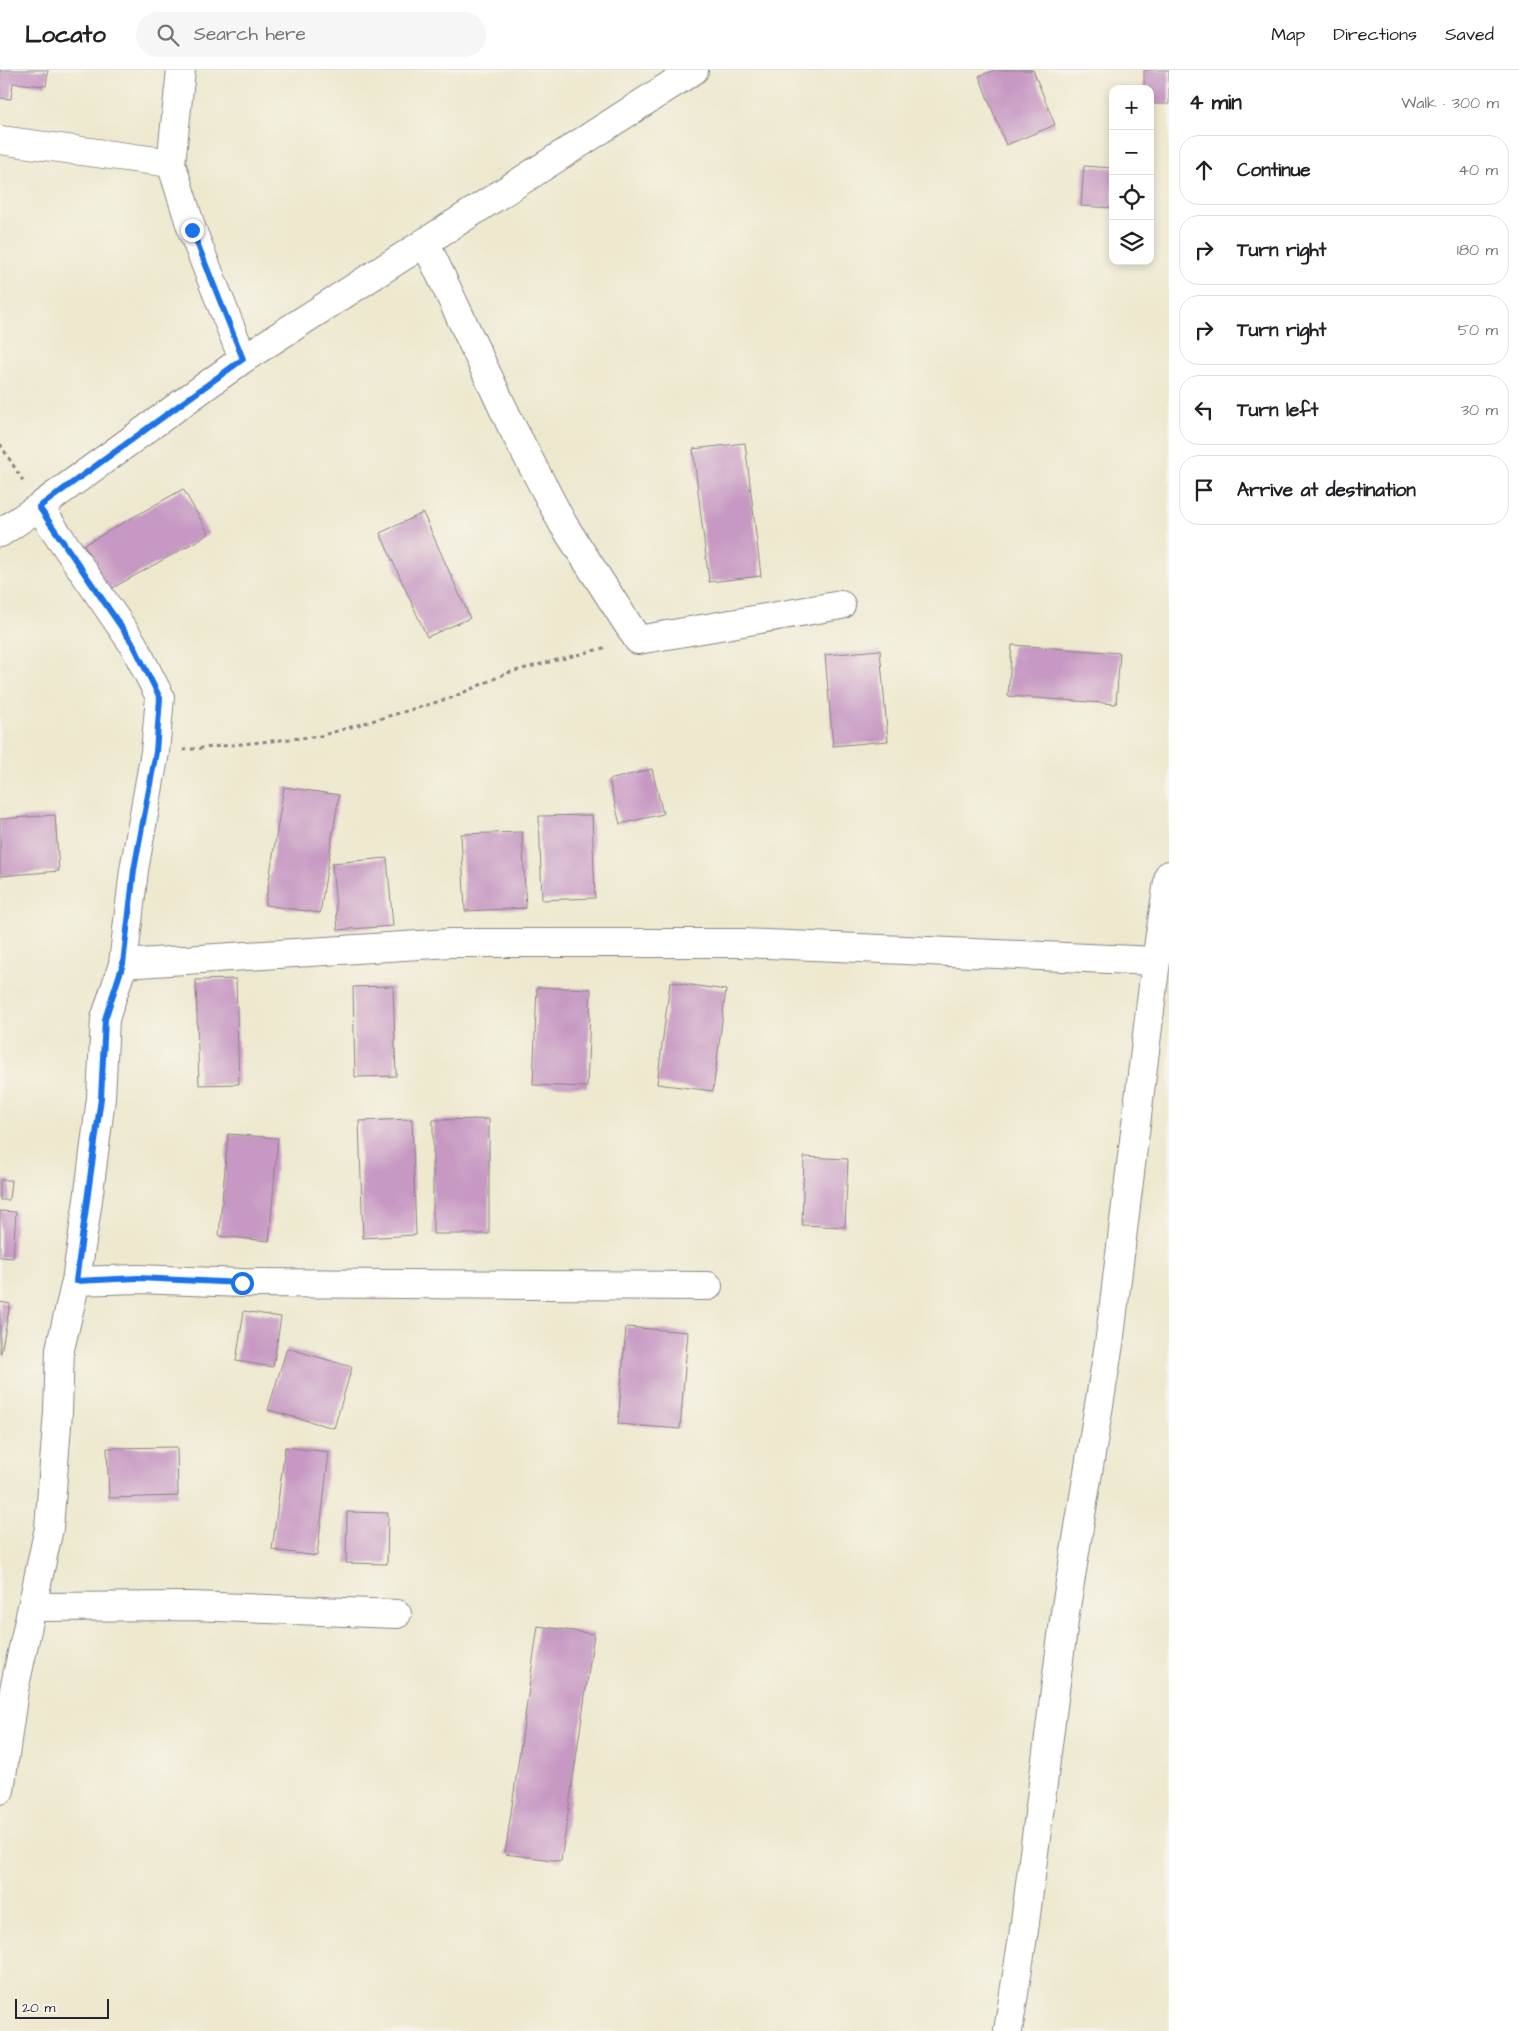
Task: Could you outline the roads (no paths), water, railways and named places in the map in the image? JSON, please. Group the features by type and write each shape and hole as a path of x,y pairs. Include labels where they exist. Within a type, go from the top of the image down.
{"street":[{"path":"181,70 171,163 192,230 243,359"},
{"path":"0,533 39,507 243,359 694,70"},
{"path":"0,140 171,163"},
{"path":"425,242 511,425 555,507 638,640 841,605"},
{"path":"0,1790 7,1689 34,1607 49,1528 58,1412 60,1349 76,1281 101,1098 105,1019 123,964 134,870 156,752 160,698 133,644 39,507"},
{"path":"1008,2031 1024,1930 1065,1613 1109,1344 1156,961 1169,875"},
{"path":"123,964 450,943 743,943 1156,961"},
{"path":"76,1281 138,1278 242,1283 708,1286"},
{"path":"34,1607 192,1606 397,1614"}]}
